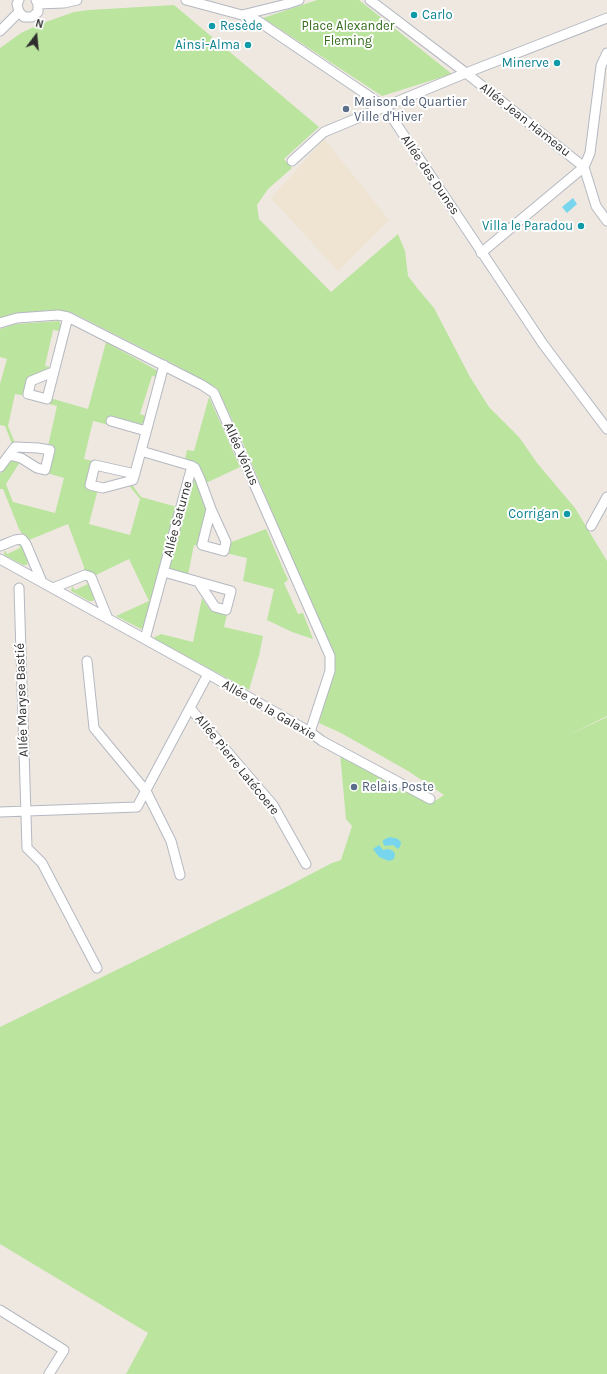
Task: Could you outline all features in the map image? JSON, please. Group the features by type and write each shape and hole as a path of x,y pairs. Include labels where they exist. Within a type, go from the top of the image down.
{"street":[{"path":"19,0 17,4 19,12 24,17 32,16 38,12 37,2 64,3 77,0"},
{"name":"Allée des Dunes","path":"186,0 242,15 258,21 385,107 543,344 607,429"},
{"path":"242,15 299,0"},
{"name":"Allée Jean Hameau","path":"370,0 466,73 584,167"},
{"path":"0,31 19,12"},
{"path":"292,161 324,132 466,73 607,18"},
{"path":"481,252 584,167 590,153 601,66 607,53"},
{"path":"584,167 596,206 607,221"},
{"name":"Allée Vénus","path":"0,323 17,318 58,315 68,317 164,365 214,393 330,656 330,671 310,732"},
{"path":"53,372 68,317"},
{"path":"135,474 164,365"},
{"path":"111,421 146,431"},
{"name":"Allée Saturne","path":"141,451 192,466 145,639"},
{"path":"0,467 9,455"},
{"path":"192,466 195,468 200,479 211,510"},
{"path":"591,526 607,497"},
{"path":"0,546 22,539 26,544 42,582"},
{"name":"Allée de la Galaxie","path":"0,559 208,674 310,732 322,741 430,799"},
{"path":"164,572 199,583"},
{"path":"53,588 85,575 92,577 108,619"},
{"name":"Allée Maryse Bastié","path":"18,588 27,848 42,863 97,968"},
{"path":"87,661 94,728 146,791 170,841 180,875"},
{"path":"0,812 137,807 208,674"},
{"name":"Allée Pierre Latécoere","path":"190,708 273,805 306,864"},
{"path":"0,1310 64,1350 49,1374"}],"shaded area":[{"path":"324,139 389,220 338,271 271,198"}],"green space":[{"name":"Place Alexander Fleming","path":"317,0 359,0 452,74 382,96 263,18"},
{"path":"174,5 319,127 284,159 292,168 268,189 257,205 259,219 331,292 398,234 405,251 408,276 434,308 470,377 489,407 519,437 537,463 575,508 607,561 607,716 564,737 607,717 607,1374 126,1374 148,1333 0,1244 0,1027 332,863 341,860 352,826 346,819 340,753 432,803 444,795 408,771 341,733 319,723 333,672 329,646 240,436 217,388 73,313 56,310 16,313 0,318 0,48 21,33 40,24 74,12"},
{"path":"59,321 61,325 60,331 53,330 45,366 50,367 49,371 29,378 26,396 15,394 8,426 15,443 12,444 5,426 0,425 0,384 7,359 0,357 0,329 16,324"},
{"path":"106,342 158,371 157,377 152,376 140,414 146,416 143,423 141,424 112,416 109,425 93,421 84,459 93,461 87,486 98,489 89,524 130,535 140,499 127,483 130,482 141,497 177,507 144,627 141,629 116,616 149,601 129,559 96,575 84,571 84,567 68,524 29,540 24,537 19,529 3,489 0,489 0,474 14,459 20,462 6,484 13,502 55,513 64,478 47,473 48,446 57,406 49,404 50,398 88,409"},
{"path":"209,397 240,467 206,483 199,466 185,459 187,450 194,451"},
{"path":"194,479 196,480 206,510 198,544 199,546 194,545 188,575 169,569"},
{"path":"266,529 288,580 284,583 298,614 303,613 313,639 292,632 267,620 274,589 243,581 247,558 226,553 229,543"},
{"path":"19,544 22,545 28,560 27,565 23,565 4,554 5,550 7,554 20,548"},
{"path":"86,581 89,581 95,597 93,601 89,601 71,591 72,586 75,590 88,584"},
{"path":"202,598 210,610 227,615 224,627 263,636 249,690 153,638 161,634 193,642"}],"water":[{"path":"573,198 577,204 567,213 562,207"},
{"path":"390,837 398,839 401,842 398,849 393,845 385,846 383,843 383,840"},
{"path":"379,845 383,850 388,849 393,851 395,854 394,859 389,861 379,857 373,849"}],"place":[{"name":"Carlo","path":"414,15"},
{"name":"Resède","path":"212,26"},
{"name":"Ainsi-Alma","path":"248,45"},
{"name":"Minerve","path":"557,63"},
{"name":"Maison de Quartier Ville d'Hiver","path":"346,109"},
{"name":"Villa le Paradou","path":"581,226"},
{"name":"Corrigan","path":"567,514"},
{"name":"Relais Poste","path":"354,787"}]}
